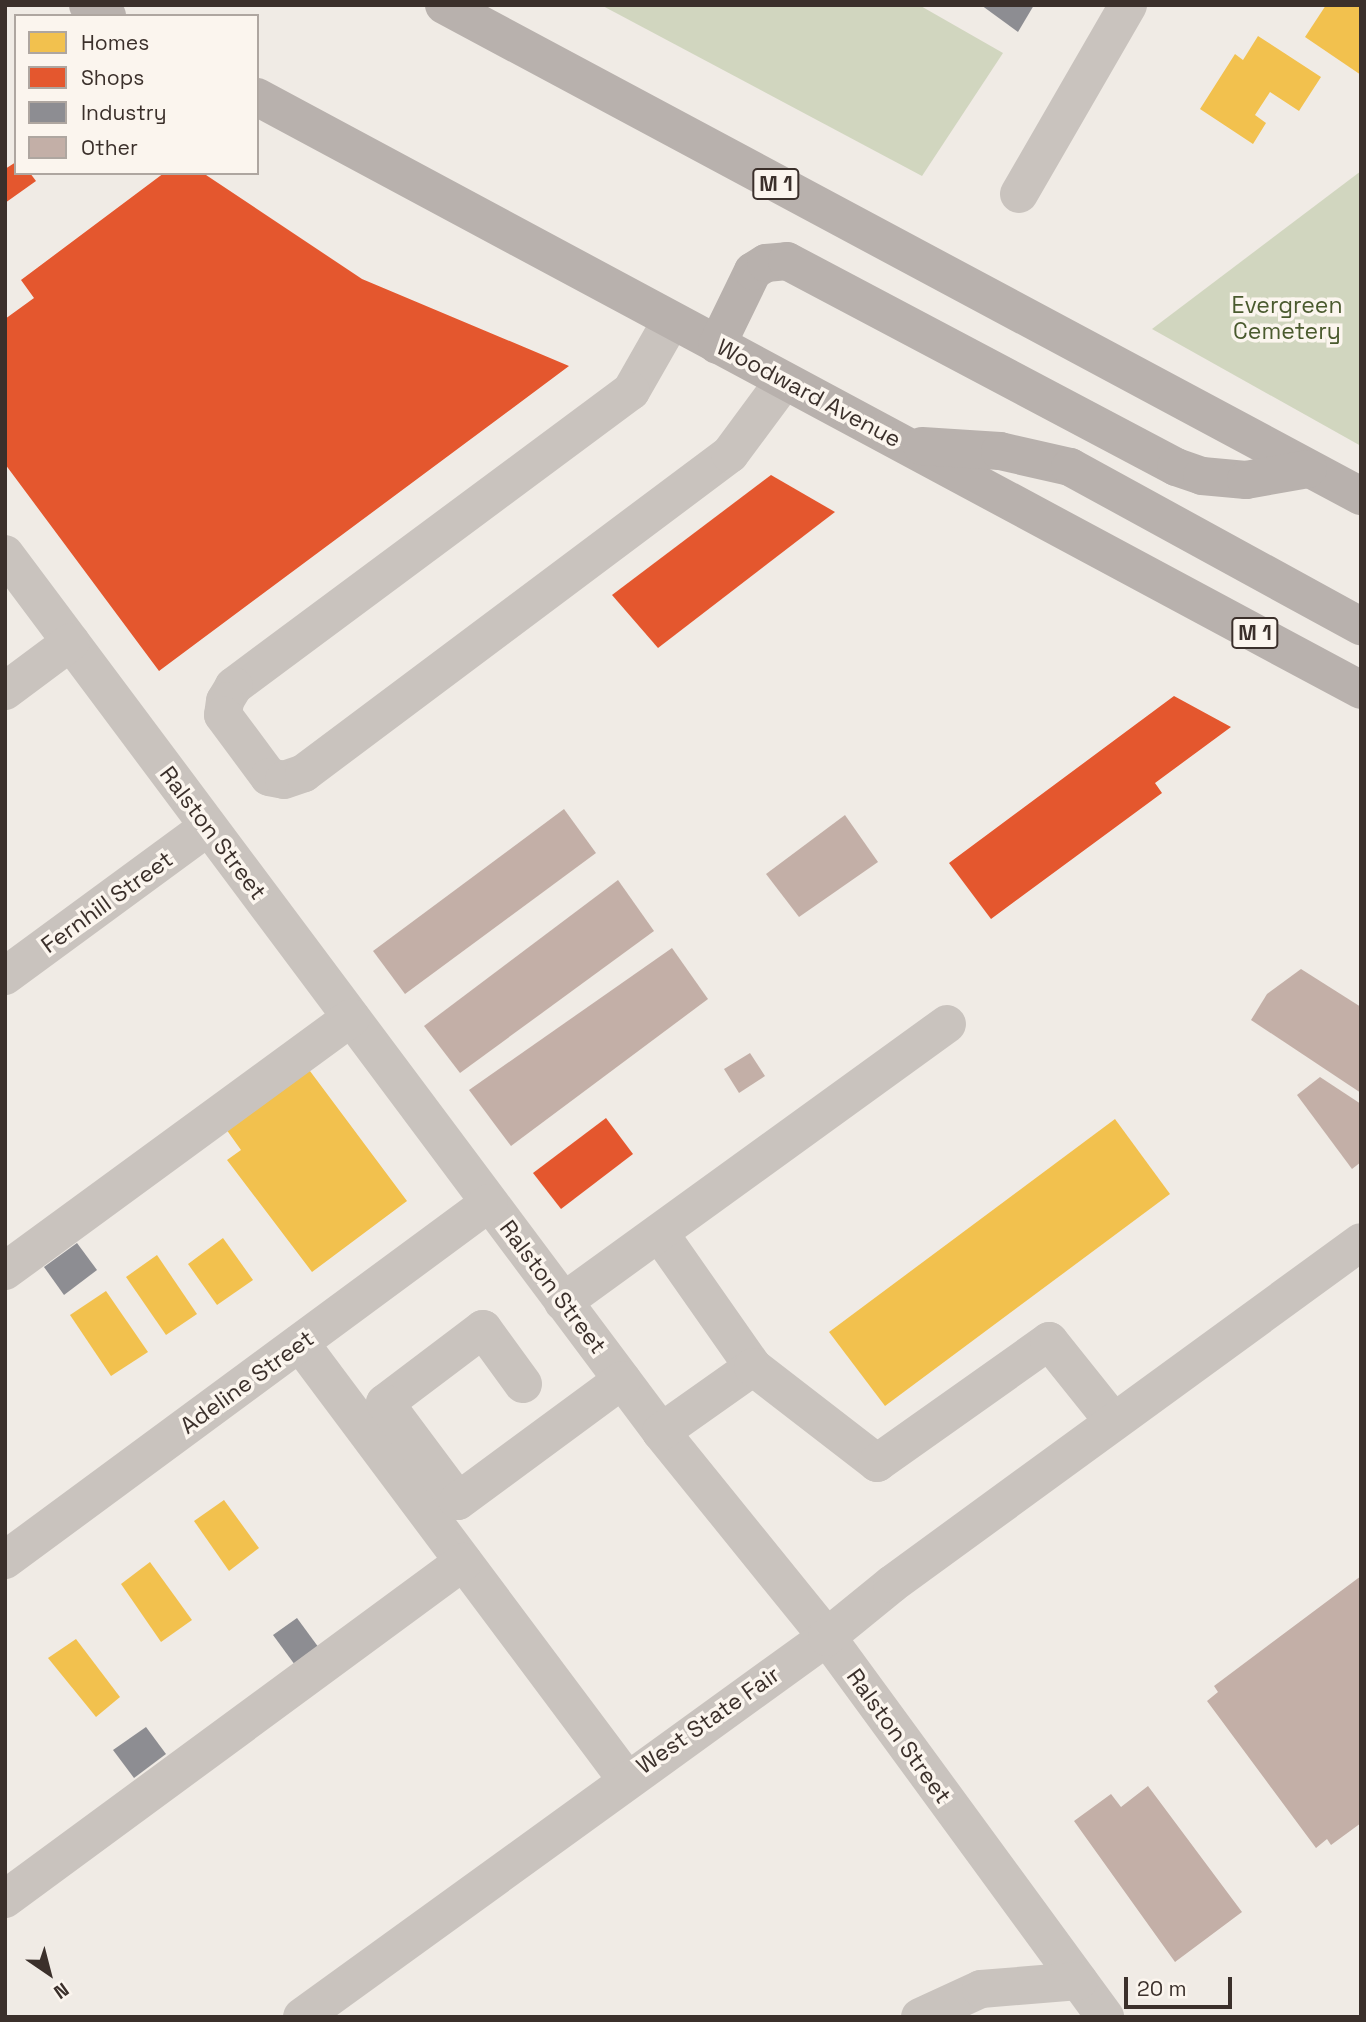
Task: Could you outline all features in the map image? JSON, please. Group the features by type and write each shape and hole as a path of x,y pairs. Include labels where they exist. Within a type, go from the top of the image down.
{"main road":[{"path":"88,5 104,14"},
{"name":"M 1","path":"444,5 1361,496"},
{"name":"Woodward Avenue","path":"259,98 1361,690"},
{"path":"718,345 752,271 766,263 787,261 1175,467 1202,476 1247,480 1308,469"},
{"path":"909,445 1000,451 1070,467 1361,626"}],"street":[{"path":"1019,194 1128,5"},
{"path":"671,321 631,391 234,686 223,715 269,777 284,780 304,773 730,454 784,381"},
{"name":"Ralston Street","path":"5,554 622,1380 827,1637 1105,2017"},
{"path":"5,691 71,642"},
{"name":"Fernhill Street","path":"5,976 208,827"},
{"path":"5,1271 351,1018"},
{"path":"564,1302 947,1024"},
{"name":"Adeline Street","path":"5,1560 489,1203"},
{"path":"660,1234 753,1367 877,1462 1049,1341 1113,1421"},
{"name":"West State Fair","path":"302,2017 626,1779 827,1637 1113,1421 1361,1242"},
{"path":"523,1384 483,1329 385,1403 458,1501 622,1380"},
{"path":"300,1343 626,1779"},
{"path":"662,1432 753,1367"},
{"path":"5,1899 463,1562"},
{"path":"920,2017 981,1989 1079,1981"}],"green space":[{"path":"601,5 919,5 1003,53 922,176"},
{"name":"Evergreen Cemetery","path":"1361,171 1361,446 1152,329"}],"building: Homes":[{"path":"1326,5 1361,5 1361,75 1305,37"},
{"path":"1258,36 1321,77 1299,111 1270,92 1255,115 1266,123 1253,144 1200,109 1235,54 1243,60"},
{"path":"307,1067 407,1201 312,1272 227,1160 241,1150 226,1129"},
{"path":"1115,1119 1170,1194 885,1406 829,1332"},
{"path":"223,1238 253,1280 217,1305 188,1264"},
{"path":"157,1255 197,1314 166,1335 126,1277"},
{"path":"106,1291 148,1352 111,1376 70,1315"},
{"path":"224,1500 259,1548 229,1571 194,1521"},
{"path":"150,1562 192,1620 161,1642 121,1584"},
{"path":"76,1639 120,1697 96,1717 48,1658"}],"building: Shops":[{"path":"14,163 14,175 32,175 36,181 5,203 5,169"},
{"path":"161,175 206,175 362,279 569,366 159,671 5,464 5,319 34,298 21,280"},
{"path":"771,475 835,512 658,648 612,595"},
{"path":"1174,696 1231,727 1155,783 1162,793 991,919 949,863"},
{"path":"606,1118 633,1154 561,1209 533,1173"}],"building: Industry":[{"path":"981,5 1034,5 1018,32"},
{"path":"77,1243 97,1270 64,1295 44,1267"},
{"path":"297,1618 319,1648 295,1665 273,1635"},
{"path":"146,1727 166,1754 134,1778 113,1750"}],"building: Other":[{"path":"564,809 596,853 405,994 373,951"},
{"path":"845,815 878,862 799,917 766,874"},
{"path":"618,880 654,931 460,1073 424,1026"},
{"path":"672,948 708,999 511,1146 469,1090"},
{"path":"1301,969 1361,1007 1361,1093 1251,1020 1267,994"},
{"path":"750,1053 765,1076 739,1093 724,1069"},
{"path":"1320,1077 1361,1104 1361,1162 1352,1169 1297,1095"},
{"path":"1361,1576 1361,1823 1331,1845 1327,1839 1316,1848 1207,1701 1218,1692 1214,1686"},
{"path":"1148,1786 1242,1912 1175,1962 1074,1821 1111,1794 1121,1807"}]}
